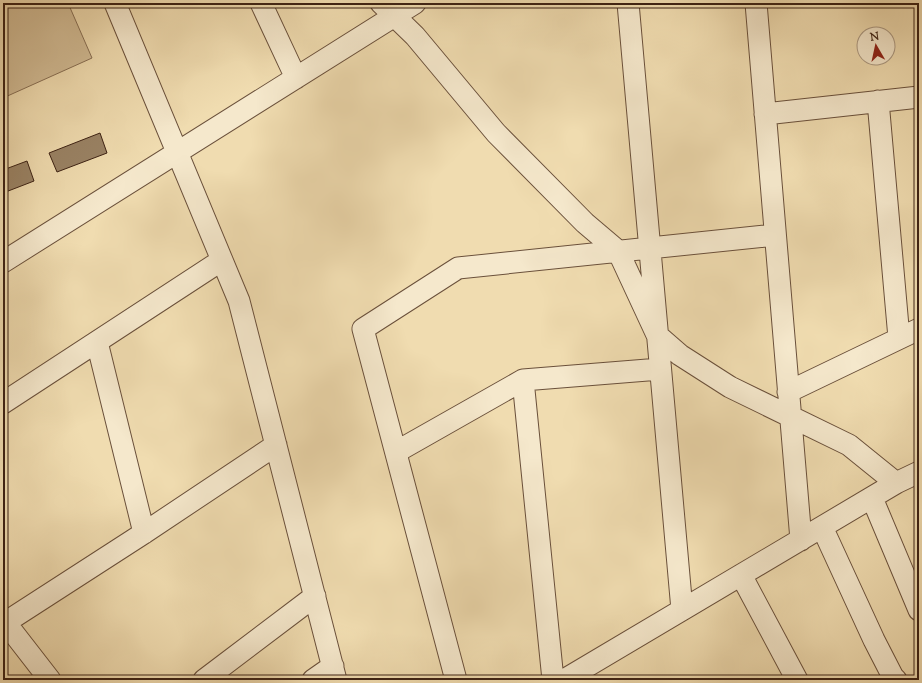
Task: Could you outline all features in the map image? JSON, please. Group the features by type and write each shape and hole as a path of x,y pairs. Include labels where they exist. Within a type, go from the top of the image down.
{"street":[{"path":"115,3 239,301 334,673 313,680"},
{"path":"262,3 296,78"},
{"path":"3,262 296,78 387,10 415,3"},
{"path":"628,3 682,610"},
{"path":"756,3 801,540"},
{"path":"387,10 415,36 496,133 585,223 618,251 657,335 680,355 730,386 849,445 896,483"},
{"path":"765,114 919,97"},
{"path":"878,101 899,338"},
{"path":"456,680 363,329 458,268 775,235"},
{"path":"3,403 222,260"},
{"path":"788,392 919,329"},
{"path":"97,342 144,533"},
{"path":"396,452 523,380 660,369"},
{"path":"523,380 554,680"},
{"path":"50,680 4,623 144,533 276,445"},
{"path":"564,680 896,483 919,472"},
{"path":"872,498 919,610"},
{"path":"822,527 874,640 896,680"},
{"path":"741,575 797,680"},
{"path":"204,680 315,596"}],"shaded area":[{"path":"3,3 68,3 92,58 3,98"}],"building":[{"path":"100,133 107,153 57,172 49,153"},
{"path":"27,161 34,181 3,193 3,170"}]}
